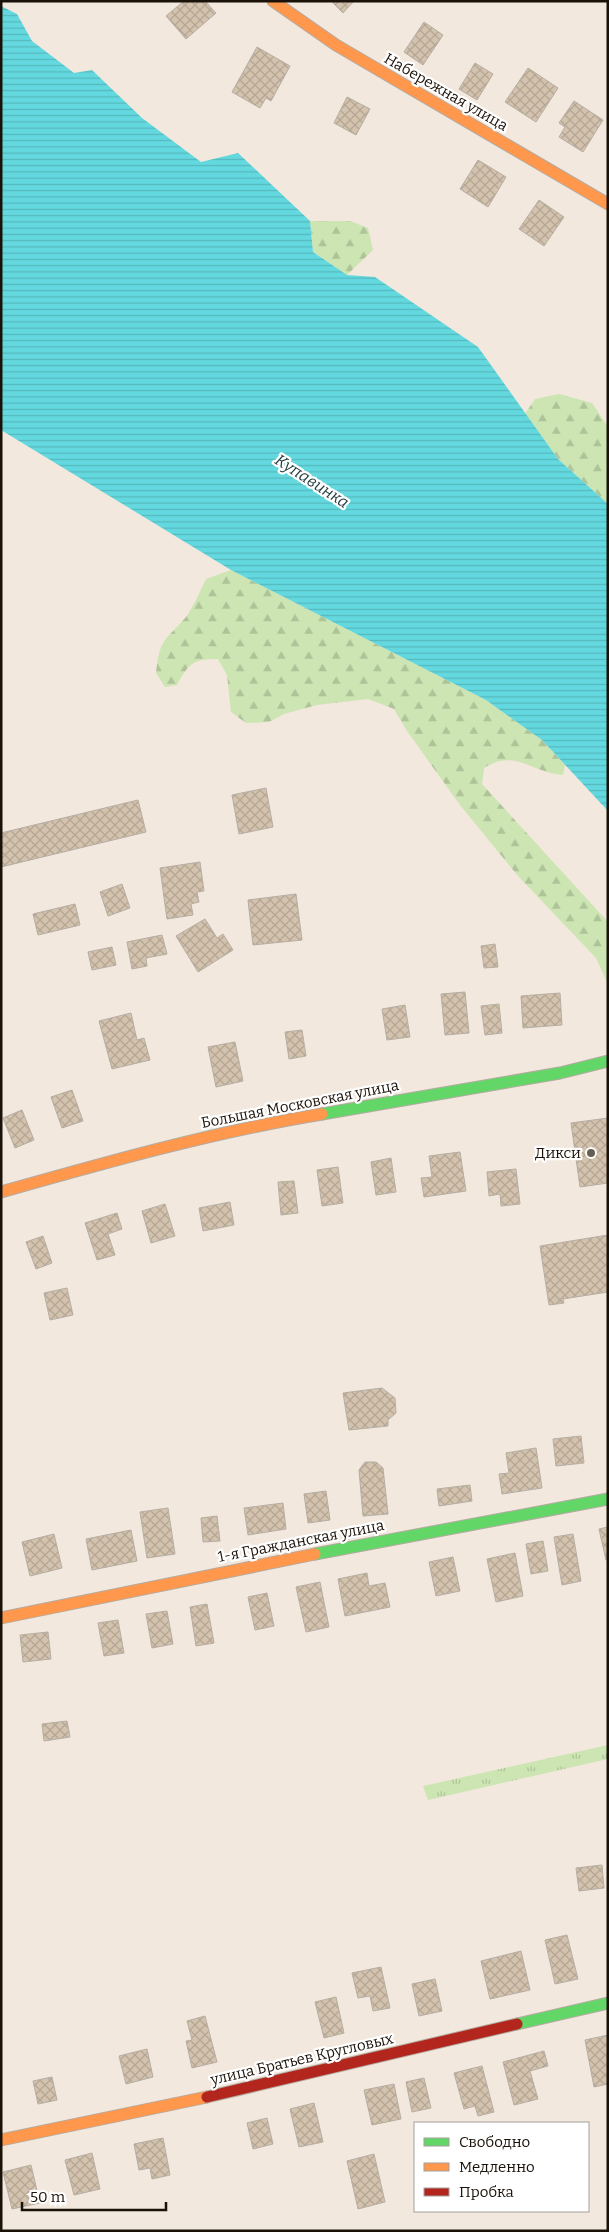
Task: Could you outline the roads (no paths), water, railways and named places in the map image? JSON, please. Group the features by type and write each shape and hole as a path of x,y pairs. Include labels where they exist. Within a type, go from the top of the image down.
{"street":[{"name":"Набережная улица","path":"273,1 336,45 608,204"},
{"name":"Большая Московская улица","path":"1,1192 148,1150 273,1122 560,1073 608,1061"},
{"name":"1-я Гражданская улица","path":"1,1618 250,1566 608,1499"},
{"name":"улица Братьев Кругловых","path":"1,2140 201,2098 608,2003"}],"water":[{"name":"Купавинка","path":"1,6 17,14 32,41 74,73 92,70 142,118 201,162 238,153 310,221 313,252 347,275 375,277 478,347 558,459 608,504 608,811 542,740 486,700 231,570 1,430"}],"place":[{"name":"Дикси","path":"591,1153"}]}
